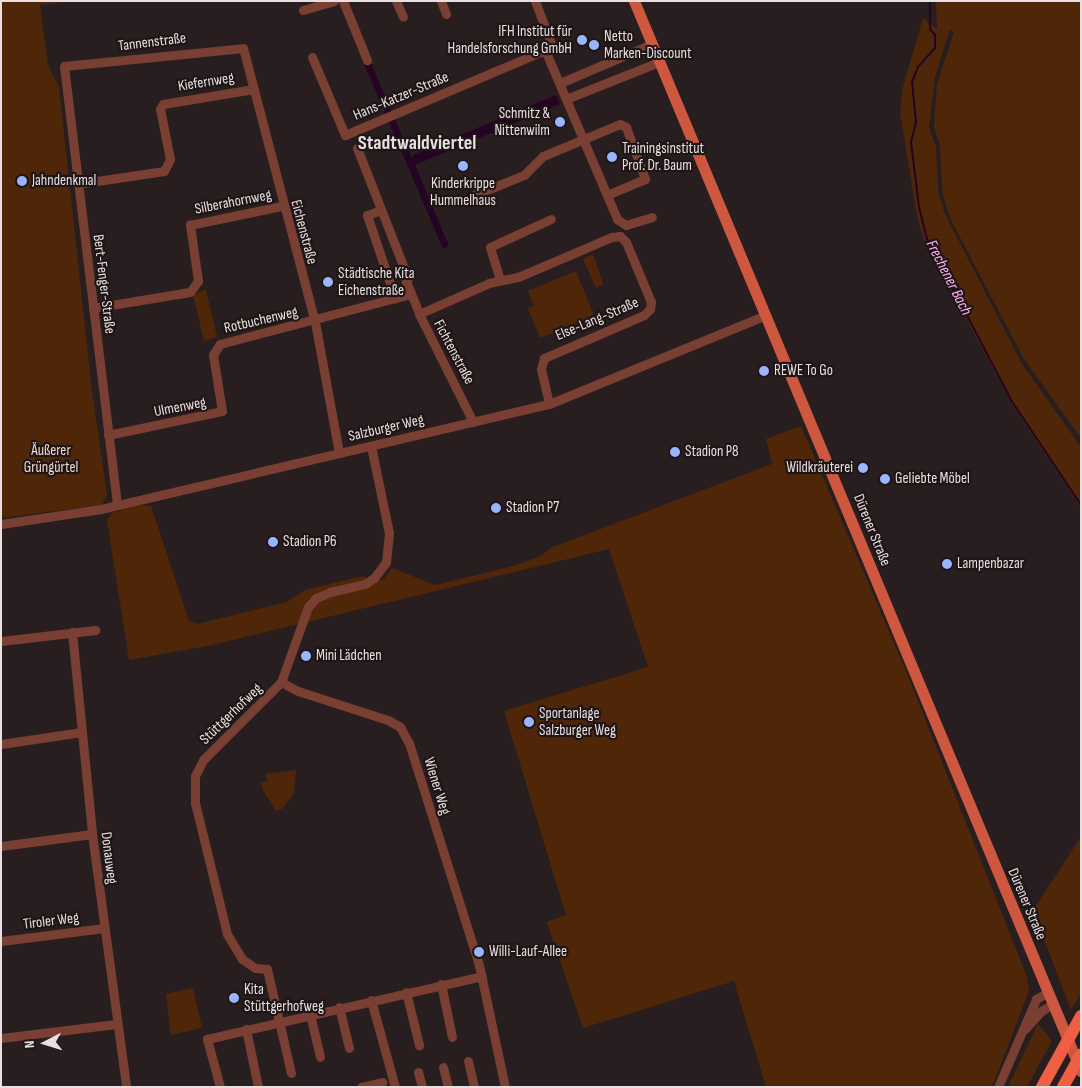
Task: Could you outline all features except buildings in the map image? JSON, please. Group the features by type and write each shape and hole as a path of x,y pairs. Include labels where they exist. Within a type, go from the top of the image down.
{"highway":[{"path":"1042,1087 1080,1018"},
{"path":"1071,1078 1081,1055"}],"main road":[{"name":"Dürener Straße","path":"634,1 1053,1004 1071,1078"}],"street":[{"path":"304,10 334,1"},
{"path":"343,1 367,60"},
{"path":"396,1 403,17"},
{"path":"440,1 446,14"},
{"path":"535,1 552,46 545,50 617,219 623,224 652,217"},
{"path":"560,83 652,44"},
{"name":"Tannenstraße","path":"64,66 243,48"},
{"name":"Eichenstraße","path":"243,48 282,206 315,322 339,453"},
{"name":"Hans-Katzer-Straße","path":"312,57 345,135 545,50"},
{"path":"621,57 627,74"},
{"path":"566,99 659,62"},
{"name":"Bert-Fenger-Straße","path":"64,66 117,504"},
{"name":"Kiefernweg","path":"77,184 164,171 169,168 170,159 160,109 163,104 254,88"},
{"path":"474,195 524,175 537,159 616,124 626,127 645,179 607,195"},
{"name":"Fichtenstraße","path":"357,148 408,278 411,294 419,314 473,422"},
{"name":"Silberahornweg","path":"93,308 193,289 198,281 190,225 282,206"},
{"path":"381,210 366,215 395,298"},
{"path":"500,280 490,247 551,219"},
{"name":"Else-Lang-Straße","path":"419,314 500,280 518,277 616,236 626,242 651,302 648,313 544,358 541,369 549,404"},
{"name":"Rotbuchenweg","path":"215,348 220,344 315,322 411,294"},
{"name":"Salzburger Weg","path":"1,524 117,504 549,404 764,316"},
{"name":"Ulmenweg","path":"108,435 222,411 215,348"},
{"name":"Stüttgerhofweg","path":"279,1021 267,969 249,965 231,945 193,790 195,776 203,760 281,682 308,607 316,598 330,592 365,584 374,578 386,562 389,532 371,446"},
{"path":"1,641 95,630"},
{"name":"Donauweg","path":"72,632 92,834 116,1024 126,1087"},
{"name":"Wiener Weg","path":"281,682 298,691 388,720 400,728 409,743 482,976 505,1087"},
{"path":"1,744 82,732"},
{"path":"1,846 92,834"},
{"name":"Tiroler Weg","path":"1,941 104,928"},
{"path":"220,1087 207,1038 482,976"},
{"path":"441,984 452,1037"},
{"path":"406,992 419,1045"},
{"path":"998,1087 1036,999 1048,992"},
{"path":"371,1000 395,1087"},
{"path":"1022,1033 1040,1011 1053,1004"},
{"path":"339,1007 349,1048"},
{"path":"310,1014 320,1057"},
{"path":"279,1021 291,1073"},
{"path":"1,1038 116,1024"},
{"path":"246,1029 258,1087"},
{"path":"468,1061 474,1087"},
{"path":"443,1067 448,1087"},
{"path":"418,1072 422,1087"},
{"path":"361,1087 382,1082"}],"green space":[{"name":"Äußerer Grüngürtel","path":"1,1 70,1 40,5 48,65 59,87 92,391 107,495 102,505 1,518"},
{"path":"936,1 1081,1 1081,438 1024,359 951,220 943,196 940,145 934,127 937,84 954,32 950,29 935,77 929,127 936,147 938,189 944,212 1022,364 1081,447 1081,508 1013,406 924,240 917,215 900,113 903,87 923,18 937,29"},
{"path":"593,254 603,284 596,288 583,259"},
{"path":"576,271 594,316 540,338 528,308 534,306 528,291"},
{"path":"206,290 217,337 204,341 193,294"},
{"path":"801,426 906,671 1027,977 1029,991 992,1087 766,1087 734,981 583,1028 547,922 566,915 504,711 648,667 609,549 212,645 129,660 107,520 112,513 138,505 151,506 189,621 197,624 287,602 305,590 363,576 373,582 384,579 392,568 435,585 510,567 538,557 553,547 772,464 766,439"},
{"path":"296,770 294,793 282,809 275,810 261,783 268,781 265,774"},
{"path":"1081,837 1081,993 1071,1010 1033,910"},
{"path":"193,988 202,1028 171,1035 166,994"},
{"path":"1038,1024 1052,1041 1027,1087 1008,1087"}],"shaded area":[{"path":"370,61 412,159 413,155 556,95 560,104 415,165 449,246 443,249 364,64"}],"waterway":[{"name":"Frechener Bach","path":"930,1 930,29 935,35 935,48 918,67 912,82 916,122 911,142 919,207 927,239 1011,400 1081,505"}],"place":[{"name":"IFH Institut für Handelsforschung GmbH","path":"582,40"},
{"name":"Netto Marken-Discount","path":"594,45"},
{"name":"Schmitz & Nittenwilm","path":"560,122"},
{"name":"Trainingsinstitut Prof. Dr. Baum","path":"612,157"},
{"name":"Kinderkrippe Hummelhaus","path":"463,166"},
{"name":"Jahndenkmal","path":"22,181"},
{"name":"Städtische Kita Eichenstraße","path":"328,282"},
{"name":"REWE To Go","path":"764,371"},
{"name":"Stadion P8","path":"675,452"},
{"name":"Wildkräuterei","path":"863,468"},
{"name":"Geliebte Möbel","path":"885,479"},
{"name":"Stadion P7","path":"496,508"},
{"name":"Stadion P6","path":"273,542"},
{"name":"Lampenbazar","path":"947,564"},
{"name":"Mini Lädchen","path":"306,656"},
{"name":"Sportanlage Salzburger Weg","path":"529,722"},
{"name":"Willi-Lauf-Allee","path":"479,952"},
{"name":"Kita Stüttgerhofweg","path":"234,998"}],"district":[{"name":"Stadtwaldviertel","path":"417,143"}]}
